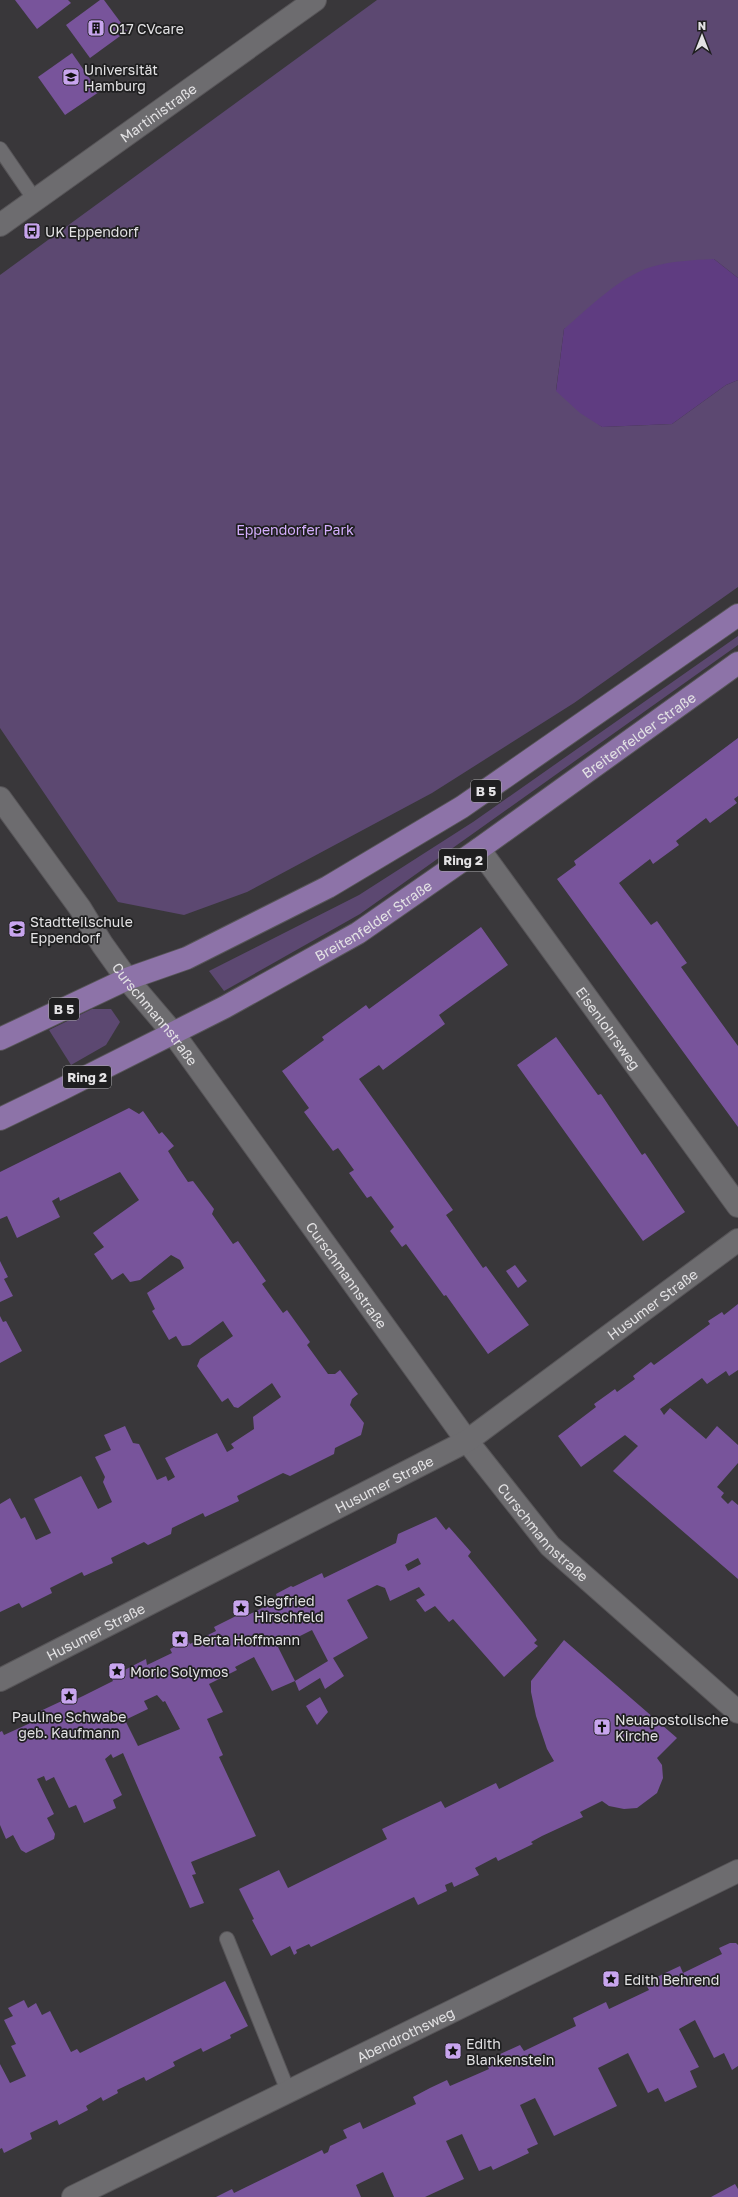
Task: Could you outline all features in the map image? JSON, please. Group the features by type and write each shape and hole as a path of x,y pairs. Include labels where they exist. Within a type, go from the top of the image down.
{"main road":[{"name":"B 5","path":"0,1039 127,979 187,958 328,887 462,807 738,615"},
{"name":"Breitenfelder Straße","path":"0,1119 225,1007 358,933 479,849 738,663"}],"street":[{"name":"Martinistraße","path":"0,225 315,0"},
{"name":"Curschmannstraße","path":"0,798 80,908 102,944 127,979 173,1033 467,1441 550,1546 738,1712"},
{"name":"Eisenlohrsweg","path":"479,849 738,1206"},
{"name":"Husumer Straße","path":"0,1680 467,1441 738,1240"},
{"name":"Abendrothsweg","path":"73,2197 738,1871"}],"lane":[{"path":"0,149 35,200"},
{"path":"227,1938 288,2091"}],"green space":[{"name":"Eppendorfer Park","path":"377,0 738,0 738,278 714,259 564,329 556,390 602,427 672,424 726,385 738,380 738,587 574,703 432,793 247,892 184,915 118,902 0,728 0,275"},
{"path":"738,636 738,645 360,914 224,991 209,971 359,895 473,822"},
{"path":"92,1009 111,1009 120,1022 106,1045 71,1065 49,1030"}],"shaded area":[{"path":"714,259 738,278 738,380 726,385 672,424 602,427 580,413 556,391 564,329 594,303 627,278 651,267 674,262"}],"building":[{"path":"15,0 68,0 71,3 37,29"},
{"name":"O17 CVcare","path":"100,0 104,0 127,31 90,58 66,25"},
{"path":"72,53 99,92 65,115 38,77"},
{"path":"738,738 738,796 734,799 737,803 710,823 706,818 676,841 679,845 653,864 650,859 619,883 651,925 657,921 687,963 681,967 738,1046 738,1127 557,879 576,865 574,861"},
{"path":"481,927 508,965 439,1015 445,1024 383,1070 379,1065 359,1079 453,1210 446,1215 483,1268 486,1266 529,1325 488,1354 446,1295 444,1296 406,1244 402,1247 390,1231 394,1227 371,1196 367,1198 349,1173 354,1170 338,1148 333,1151 304,1112 309,1108 282,1071 324,1040 322,1037 366,1005 369,1009"},
{"path":"556,1037 598,1095 601,1094 642,1155 645,1153 685,1212 643,1241 517,1065"},
{"path":"129,1108 139,1114 143,1111 159,1134 162,1132 174,1146 168,1151 188,1182 193,1181 214,1209 212,1214 233,1244 238,1241 266,1281 262,1284 283,1313 287,1310 310,1342 307,1345 328,1374 335,1374 340,1370 358,1394 352,1399 350,1405 364,1423 361,1435 335,1448 334,1454 290,1476 283,1473 237,1496 239,1501 205,1517 203,1513 172,1528 171,1534 148,1545 144,1542 111,1558 113,1563 84,1576 82,1572 50,1588 52,1593 22,1608 19,1603 0,1612 0,1504 10,1498 21,1519 25,1517 36,1540 51,1533 34,1499 81,1476 98,1509 112,1502 103,1482 105,1477 95,1457 111,1450 104,1435 125,1426 133,1443 139,1444 157,1480 166,1476 168,1481 175,1477 165,1458 217,1433 227,1452 234,1448 231,1444 254,1429 253,1417 281,1397 272,1383 238,1408 234,1407 228,1398 222,1402 197,1366 200,1359 233,1336 223,1321 190,1345 182,1346 176,1336 169,1340 152,1311 155,1309 147,1293 184,1268 180,1260 171,1255 140,1280 130,1282 123,1273 112,1280 94,1254 104,1247 93,1233 139,1200 120,1172 60,1201 59,1197 52,1201 60,1217 17,1238 7,1216 0,1219 0,1172"},
{"path":"0,1261 8,1277 4,1279 13,1296 0,1302"},
{"path":"515,1265 527,1281 518,1288 506,1271"},
{"path":"738,1304 738,1370 729,1376 726,1371 707,1384 702,1378 660,1409 664,1415 670,1408 706,1439 717,1426 738,1445 738,1463 717,1487 724,1493 721,1497 728,1504 732,1500 738,1505 738,1579 613,1471 638,1446 625,1435 581,1467 558,1436 596,1407 594,1404 615,1389 617,1392 635,1379 633,1376 651,1362 654,1365 710,1324 708,1321 722,1312 724,1315"},
{"path":"0,1316 3,1322 6,1321 22,1351 0,1363"},
{"path":"436,1517 446,1530 449,1527 471,1552 468,1556 537,1640 534,1643 538,1646 504,1677 453,1619 449,1622 435,1606 425,1612 416,1600 425,1595 419,1587 390,1601 385,1588 377,1585 347,1600 368,1638 333,1658 344,1676 325,1689 320,1678 299,1691 295,1681 272,1691 254,1657 235,1667 237,1670 209,1684 223,1712 207,1719 223,1755 219,1757 256,1836 191,1862 196,1874 192,1875 204,1903 190,1908 123,1753 113,1758 111,1754 105,1759 122,1795 113,1800 116,1808 84,1823 76,1805 69,1808 54,1777 46,1781 44,1776 37,1779 54,1814 47,1818 55,1834 54,1839 26,1853 21,1850 13,1835 6,1839 0,1825 0,1732 2,1731 4,1735 37,1720 34,1714 66,1699 68,1703 83,1696 113,1681 111,1677 146,1659 147,1665 172,1653 170,1649 188,1640 190,1644 216,1631 214,1627 244,1612 246,1616 278,1600 276,1594 291,1586 293,1587 322,1573 324,1578 396,1543 398,1534","holes":["418,1558 421,1564 408,1571 405,1565","312,1630 328,1661 295,1681 278,1647","157,1695 163,1702 165,1701 180,1729 138,1746 125,1720 148,1709 144,1701"]},
{"path":"564,1640 677,1738 657,1758 662,1765 663,1778 657,1793 637,1808 624,1809 609,1806 602,1801 580,1812 583,1817 542,1836 531,1842 533,1844 498,1861 496,1857 475,1868 479,1875 454,1887 452,1882 445,1885 447,1891 418,1905 414,1897 311,1947 309,1944 296,1950 297,1953 294,1955 290,1946 271,1956 252,1920 254,1919 239,1889 279,1870 288,1888 387,1839 382,1829 441,1801 445,1808 496,1783 499,1789 554,1761 547,1749 536,1716 531,1692 531,1681"},
{"path":"320,1697 328,1712 317,1725 306,1706"},
{"path":"730,1943 736,1943 738,1945 738,2066 732,2070 724,2053 714,2058 695,2020 679,2029 699,2067 690,2071 697,2087 665,2102 658,2088 648,2093 628,2053 598,2068 617,2106 554,2136 535,2098 520,2105 538,2144 527,2149 529,2153 493,2170 491,2166 479,2171 462,2134 446,2141 464,2179 425,2197 394,2197 383,2172 356,2185 361,2197 216,2197 232,2189 234,2193 322,2150 324,2154 328,2152 330,2146 347,2138 343,2130 360,2122 363,2129 416,2104 413,2097 430,2088 447,2080 450,2086 489,2069 485,2061 520,2045 524,2051 576,2026 573,2018 606,2002 609,2009 649,1990 645,1983 680,1966 683,1973 722,1954 719,1948"},
{"path":"225,1981 248,2026 230,2035 231,2038 203,2052 201,2048 173,2062 175,2066 146,2081 144,2077 117,2090 118,2093 103,2101 101,2097 86,2106 88,2110 59,2125 57,2120 30,2133 32,2139 4,2153 2,2148 0,2149 0,2064 10,2083 26,2076 11,2046 16,2044 4,2020 13,2016 8,2008 24,2000 28,2008 36,2003 42,2015 50,2011 71,2052 77,2049 80,2053"},
{"path":"735,2184 738,2189 738,2197 711,2197"}],"place":[{"name":"O17 CVcare","path":"96,28"},
{"name":"Universität Hamburg","path":"71,77"},
{"name":"UK Eppendorf","path":"32,231"},
{"name":"Stadtteilschule Eppendorf","path":"17,929"},
{"name":"Siegfried Hirschfeld","path":"241,1608"},
{"name":"Berta Hoffmann","path":"180,1639"},
{"name":"Moric Solymos","path":"117,1671"},
{"name":"Pauline Schwabe geb. Kaufmann","path":"69,1696"},
{"name":"Neuapostolische Kirche","path":"602,1727"},
{"name":"Edith Behrend","path":"611,1979"},
{"name":"Edith Blankenstein","path":"453,2051"}]}
